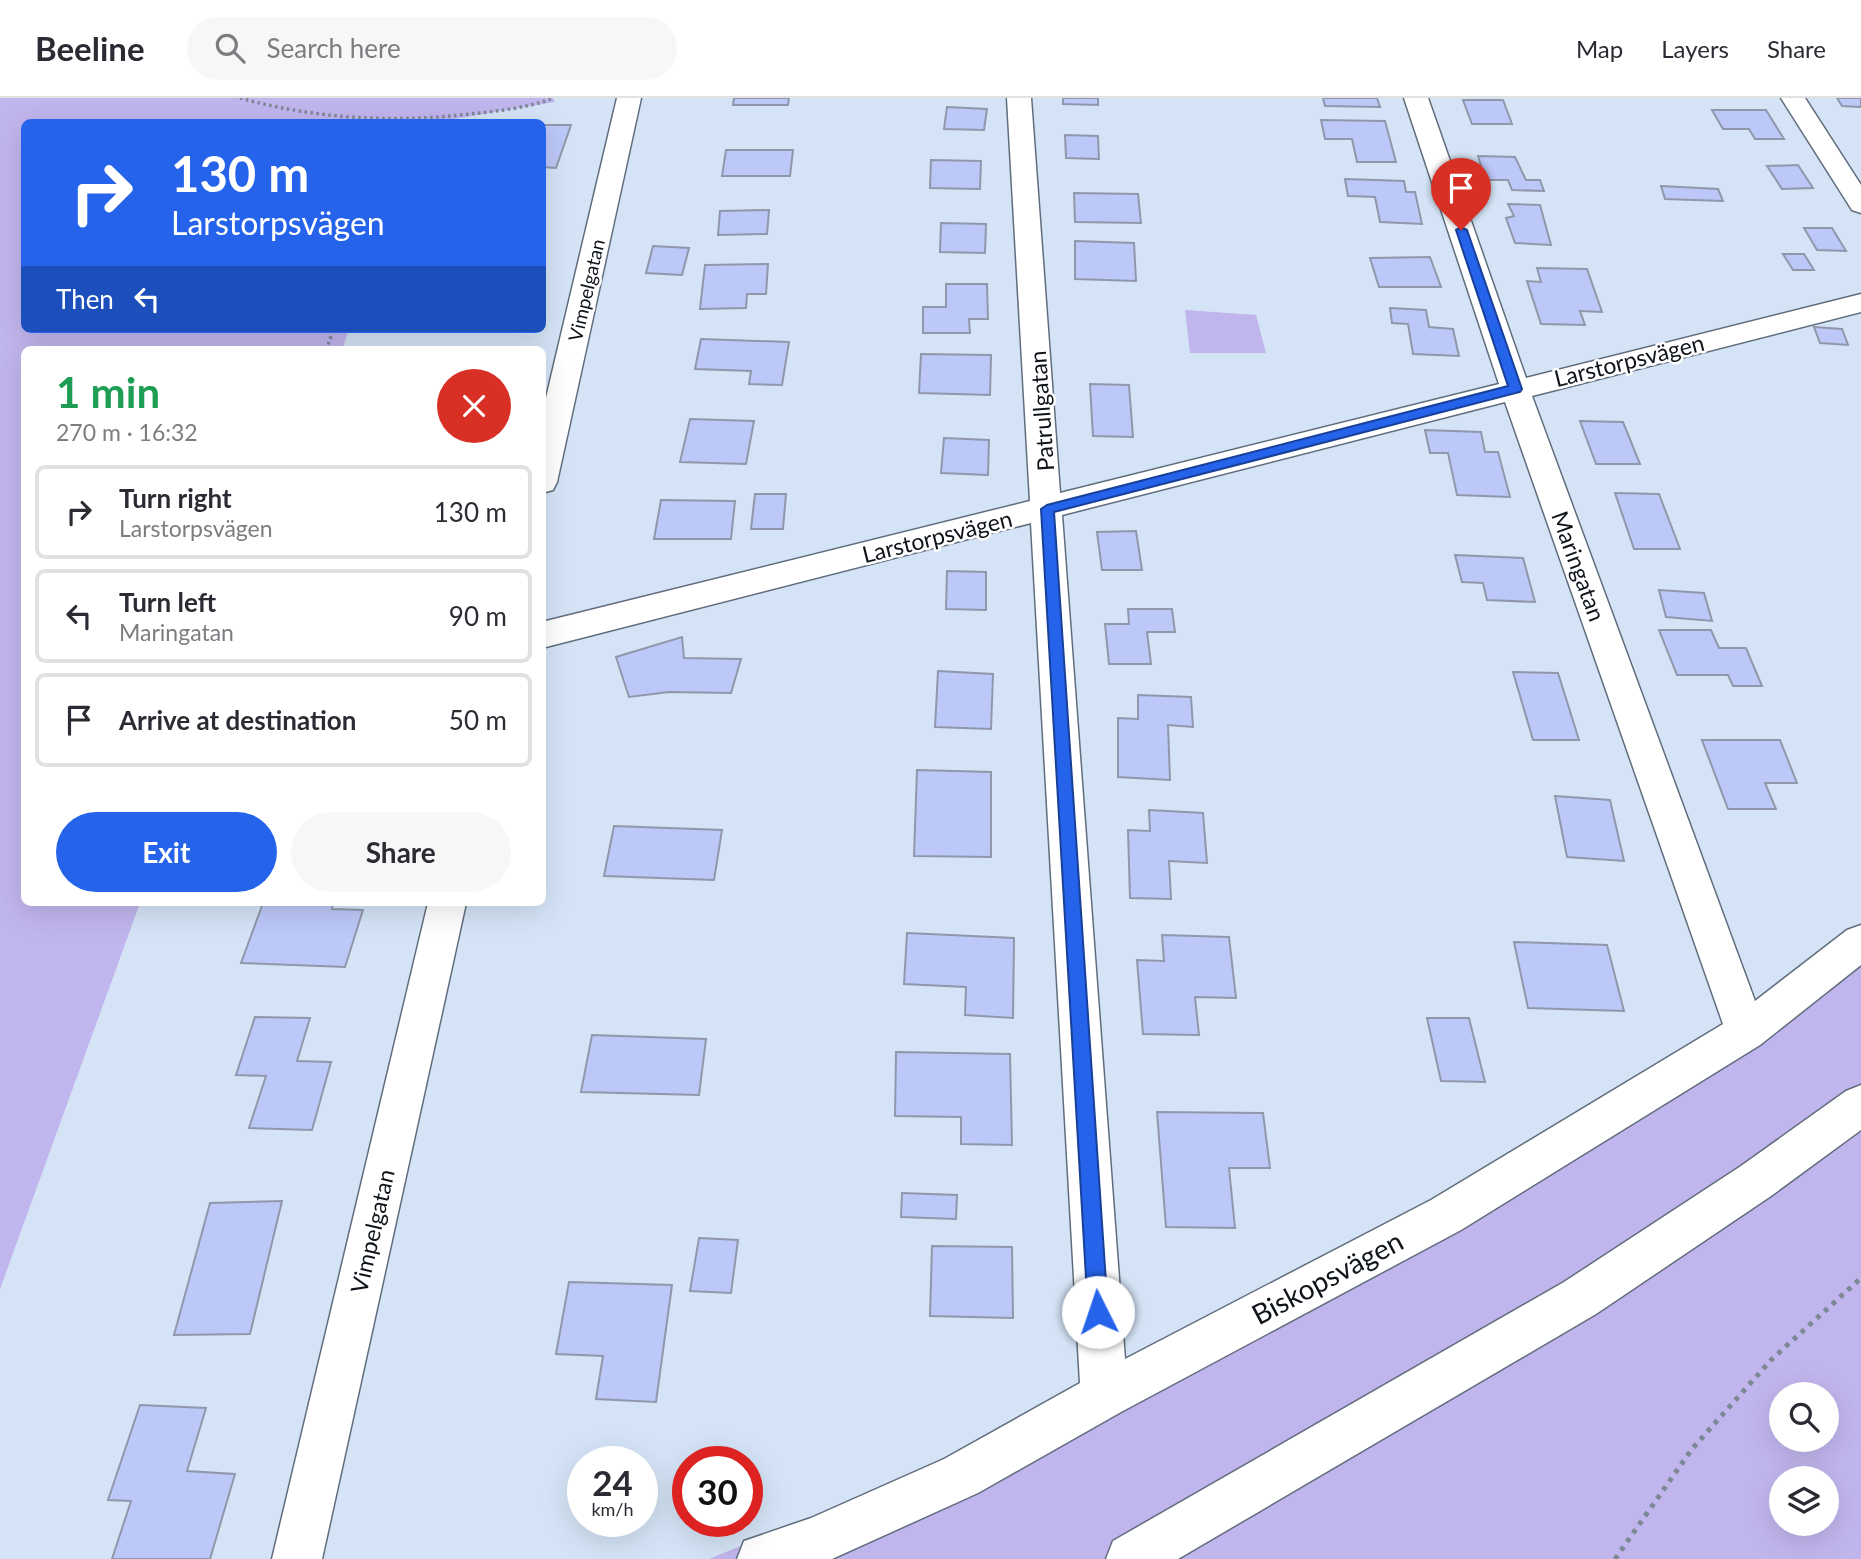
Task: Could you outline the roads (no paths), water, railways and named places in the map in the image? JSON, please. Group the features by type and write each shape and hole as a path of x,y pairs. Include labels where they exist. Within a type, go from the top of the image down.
{"street":[{"name":"Vimpelgatan","path":"546,464 629,98"},
{"name":"Patrullgatan","path":"1019,98 1104,1395"},
{"name":"Maringatan","path":"1416,98 1515,389 1746,1032"},
{"path":"1793,98 1861,205"},
{"name":"Larstorpsvägen","path":"546,634 1861,303"},
{"name":"Vimpelgatan","path":"297,1559 446,906"},
{"name":"Biskopsvägen","path":"762,1559 816,1541 961,1476 1104,1395 1446,1214 1746,1032 1861,942"},
{"path":"1130,1559 1580,1298 1756,1181 1861,1105"}]}
